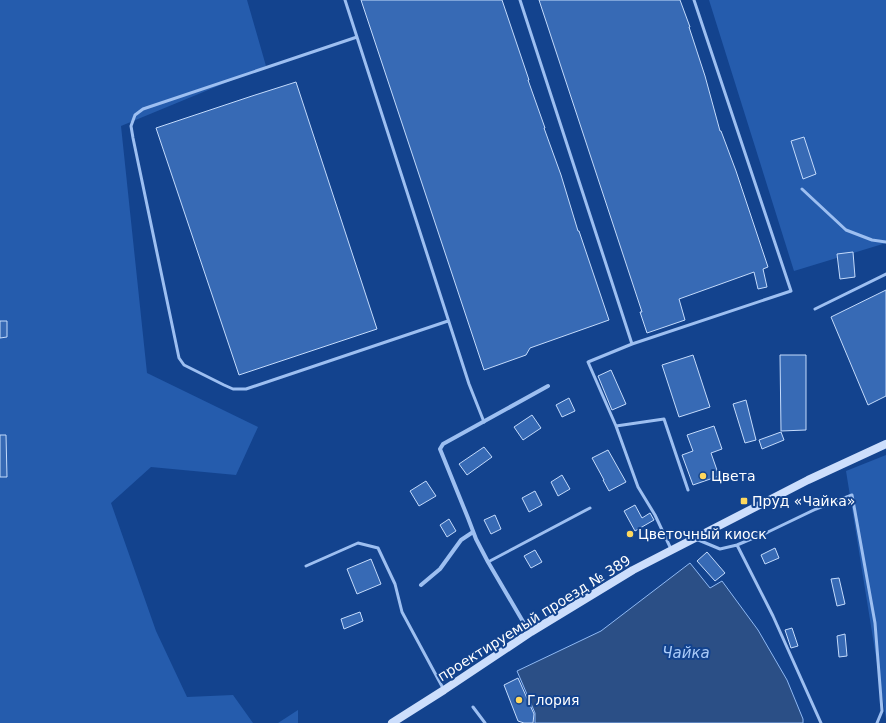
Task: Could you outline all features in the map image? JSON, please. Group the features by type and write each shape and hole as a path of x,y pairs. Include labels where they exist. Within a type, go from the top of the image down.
{"main road":[{"name":"проектируемый проезд № 389","path":"392,723 531,632 633,570 808,480 886,444"}],"street":[{"path":"531,632 476,540 440,449 443,444 548,386"},
{"path":"421,585 440,569 461,540 473,532"}],"lane":[{"path":"345,0 468,384 484,422"},
{"path":"520,0 632,344"},
{"path":"672,550 655,515 638,487 616,426 588,362 632,344 791,291 694,0"},
{"path":"356,37 144,109 135,115 131,126 133,138 179,358 184,365 232,389 246,389 448,322"},
{"path":"802,189 846,230 872,240 886,242"},
{"path":"815,308 886,274"},
{"path":"616,426 664,419 688,490"},
{"path":"695,538 720,549 737,545 816,509 852,495 875,623 882,711 878,723"},
{"path":"488,562 590,508"},
{"path":"306,566 358,543 378,548 395,584 402,612 444,690"},
{"path":"737,545 773,616 822,723"},
{"path":"473,707 485,723"}],"shaded area":[{"path":"0,0 247,0 266,66 121,126 147,373 258,427 236,475 151,467 111,503 156,631 187,697 233,695 253,723 0,723"},
{"path":"709,0 886,0 886,243 794,271"},
{"path":"886,455 886,719 846,471"},
{"path":"298,710 298,723 278,723"}],"water":[{"name":"Чайка","path":"690,563 710,588 722,581 758,630 787,680 803,719 803,723 535,723 535,713 517,671 601,631"}],"building":[{"path":"361,0 502,0 609,320 530,348 526,355 484,370"},
{"path":"539,0 680,0 705,76 720,131 736,171 768,267 763,269 767,287 758,289 754,272 679,299 685,320 647,333 640,312 642,312"},
{"path":"296,82 377,329 239,375 156,128"},
{"path":"804,137 816,174 803,179 791,141"},
{"path":"853,252 855,277 840,279 837,254"},
{"path":"886,290 886,396 868,405 831,317"},
{"path":"0,321 7,321 7,337 0,338"},
{"path":"693,355 710,407 679,417 662,365"},
{"path":"780,355 806,355 806,430 781,431"},
{"path":"611,370 626,404 612,410 598,376"},
{"path":"569,398 575,411 562,417 556,405"},
{"path":"746,400 756,440 745,443 733,404"},
{"path":"532,415 541,428 523,440 514,427"},
{"path":"714,426 722,449 711,453 719,476 693,485 682,455 693,451 687,435"},
{"path":"781,432 784,440 762,449 759,440"},
{"path":"0,435 6,435 7,477 0,477"},
{"path":"484,447 492,457 467,475 459,464"},
{"path":"608,450 626,482 609,491 592,458"},
{"path":"562,475 570,489 558,496 551,482"},
{"path":"426,481 436,496 419,506 410,491"},
{"path":"535,491 542,505 529,512 522,498"},
{"path":"635,505 642,518 650,513 654,520 635,531 624,511"},
{"path":"495,515 501,529 491,534 484,520"},
{"path":"449,519 456,531 447,537 440,525"},
{"path":"775,548 779,558 765,564 761,555"},
{"path":"535,550 542,562 531,568 524,556"},
{"path":"707,552 725,573 715,581 697,561"},
{"path":"371,559 381,584 357,594 347,569"},
{"path":"839,578 845,604 837,606 831,579"},
{"path":"360,612 363,621 344,629 341,619"},
{"path":"792,628 798,646 791,648 785,630"},
{"path":"845,634 847,656 839,657 837,636"},
{"name":"Глория","path":"518,678 534,714 533,723 518,721 504,685"}],"place":[{"name":"Цвета","path":"703,476"},
{"name":"Пруд «Чайка»","path":"744,501"},
{"name":"Цветочный киоск","path":"630,534"},
{"name":"Глория","path":"519,700"}]}
